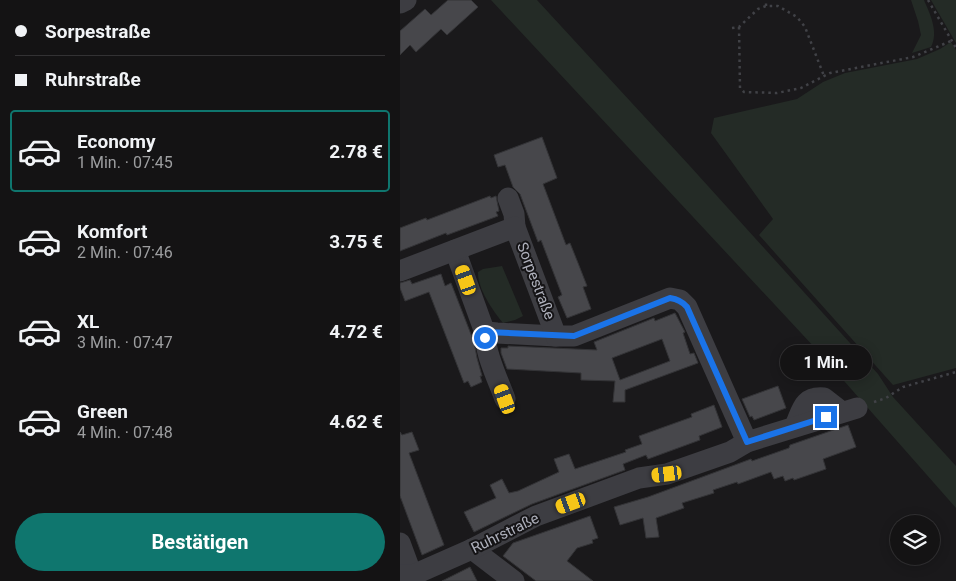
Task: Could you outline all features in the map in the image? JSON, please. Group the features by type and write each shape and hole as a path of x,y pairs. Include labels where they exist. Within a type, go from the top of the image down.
{"street":[{"path":"400,3 406,0"},
{"name":"Sorpestraße","path":"508,198 514,214 515,227 556,336"},
{"name":"Sorpestraße","path":"400,271 515,227"},
{"path":"455,250 481,326 487,332 485,338 487,348 505,399"},
{"name":"Sorpestraße","path":"487,332 574,336 670,298 680,300 687,307 747,442"},
{"name":"Ruhrstraße","path":"409,577 472,550 536,516 639,478 667,474 730,452 747,442 856,408"},
{"path":"400,543 409,577"},
{"path":"472,550 514,581"}],"path":[{"path":"766,0 766,6"},
{"path":"928,0 956,48"},
{"path":"732,28 739,27 758,9 766,6 778,6 797,17 805,27 824,76"},
{"path":"739,27 740,88 744,92 777,93 801,88 824,76 847,68 912,56 952,41"},
{"path":"856,408 886,398 903,387 956,372"}],"shaded area":[{"path":"491,0 537,0 689,165 878,374 893,397 956,466 956,508 815,348"},
{"path":"911,0 924,0 934,29 931,47 912,53 921,35"},
{"path":"931,0 956,0 956,43"},
{"path":"951,42 956,50 956,368 893,385 759,235 773,219 711,133 714,118 797,99 823,82 845,73 917,59"},
{"path":"502,266 523,316 503,323 490,306 478,278 478,272 483,269"}],"building":[{"path":"448,0 471,0 478,7 447,35 441,29 416,52 410,45 400,55 400,31 425,9 431,15"},
{"path":"542,137 557,178 543,184 566,245 570,243 587,286 583,287 591,309 567,318 558,297 562,295 541,240 538,242 520,194 513,187 505,165 498,167 494,155"},
{"path":"490,196 491,198 496,196 499,211 496,212 498,216 400,251 400,228 426,218 427,220"},
{"path":"441,274 445,286 451,283 474,342 482,382 471,387 468,381 464,383 429,292 405,301 400,288 400,283 410,280 412,284"},
{"path":"675,313 685,332 683,333 690,354 694,353 698,363 625,390 625,402 613,402 615,381 581,380 581,373 507,369 501,353 501,348 508,348 508,346 597,350 594,342 654,318 655,321","holes":["662,339 670,361 620,380 612,358"]},
{"path":"778,386 786,408 754,420 752,416 750,417 742,399"},
{"path":"714,405 722,427 699,436 700,440 648,459 646,455 623,464 625,470 532,504 474,532 464,512 496,498 490,485 502,479 509,493 518,491 559,472 554,459 569,454 575,469 626,452 625,450 642,444 639,436 692,417 691,414"},
{"path":"848,425 856,447 823,459 826,469 794,480 793,478 785,481 783,476 774,479 771,472 738,484 737,482 713,490 714,493 682,503 684,508 656,518 659,537 646,538 643,518 620,525 614,507 648,497 751,459 752,461 789,448 790,445"},
{"path":"400,432 402,435 412,432 419,450 409,453 444,545 422,555 400,496"},
{"path":"590,516 598,538 592,540 593,543 577,548 567,561 593,581 536,581 503,556 513,543"},
{"path":"470,567 477,581 442,581"}],"route":[{"path":"485,338 487,332 574,336 674,298 680,300 687,307 747,442 826,417"}]}
